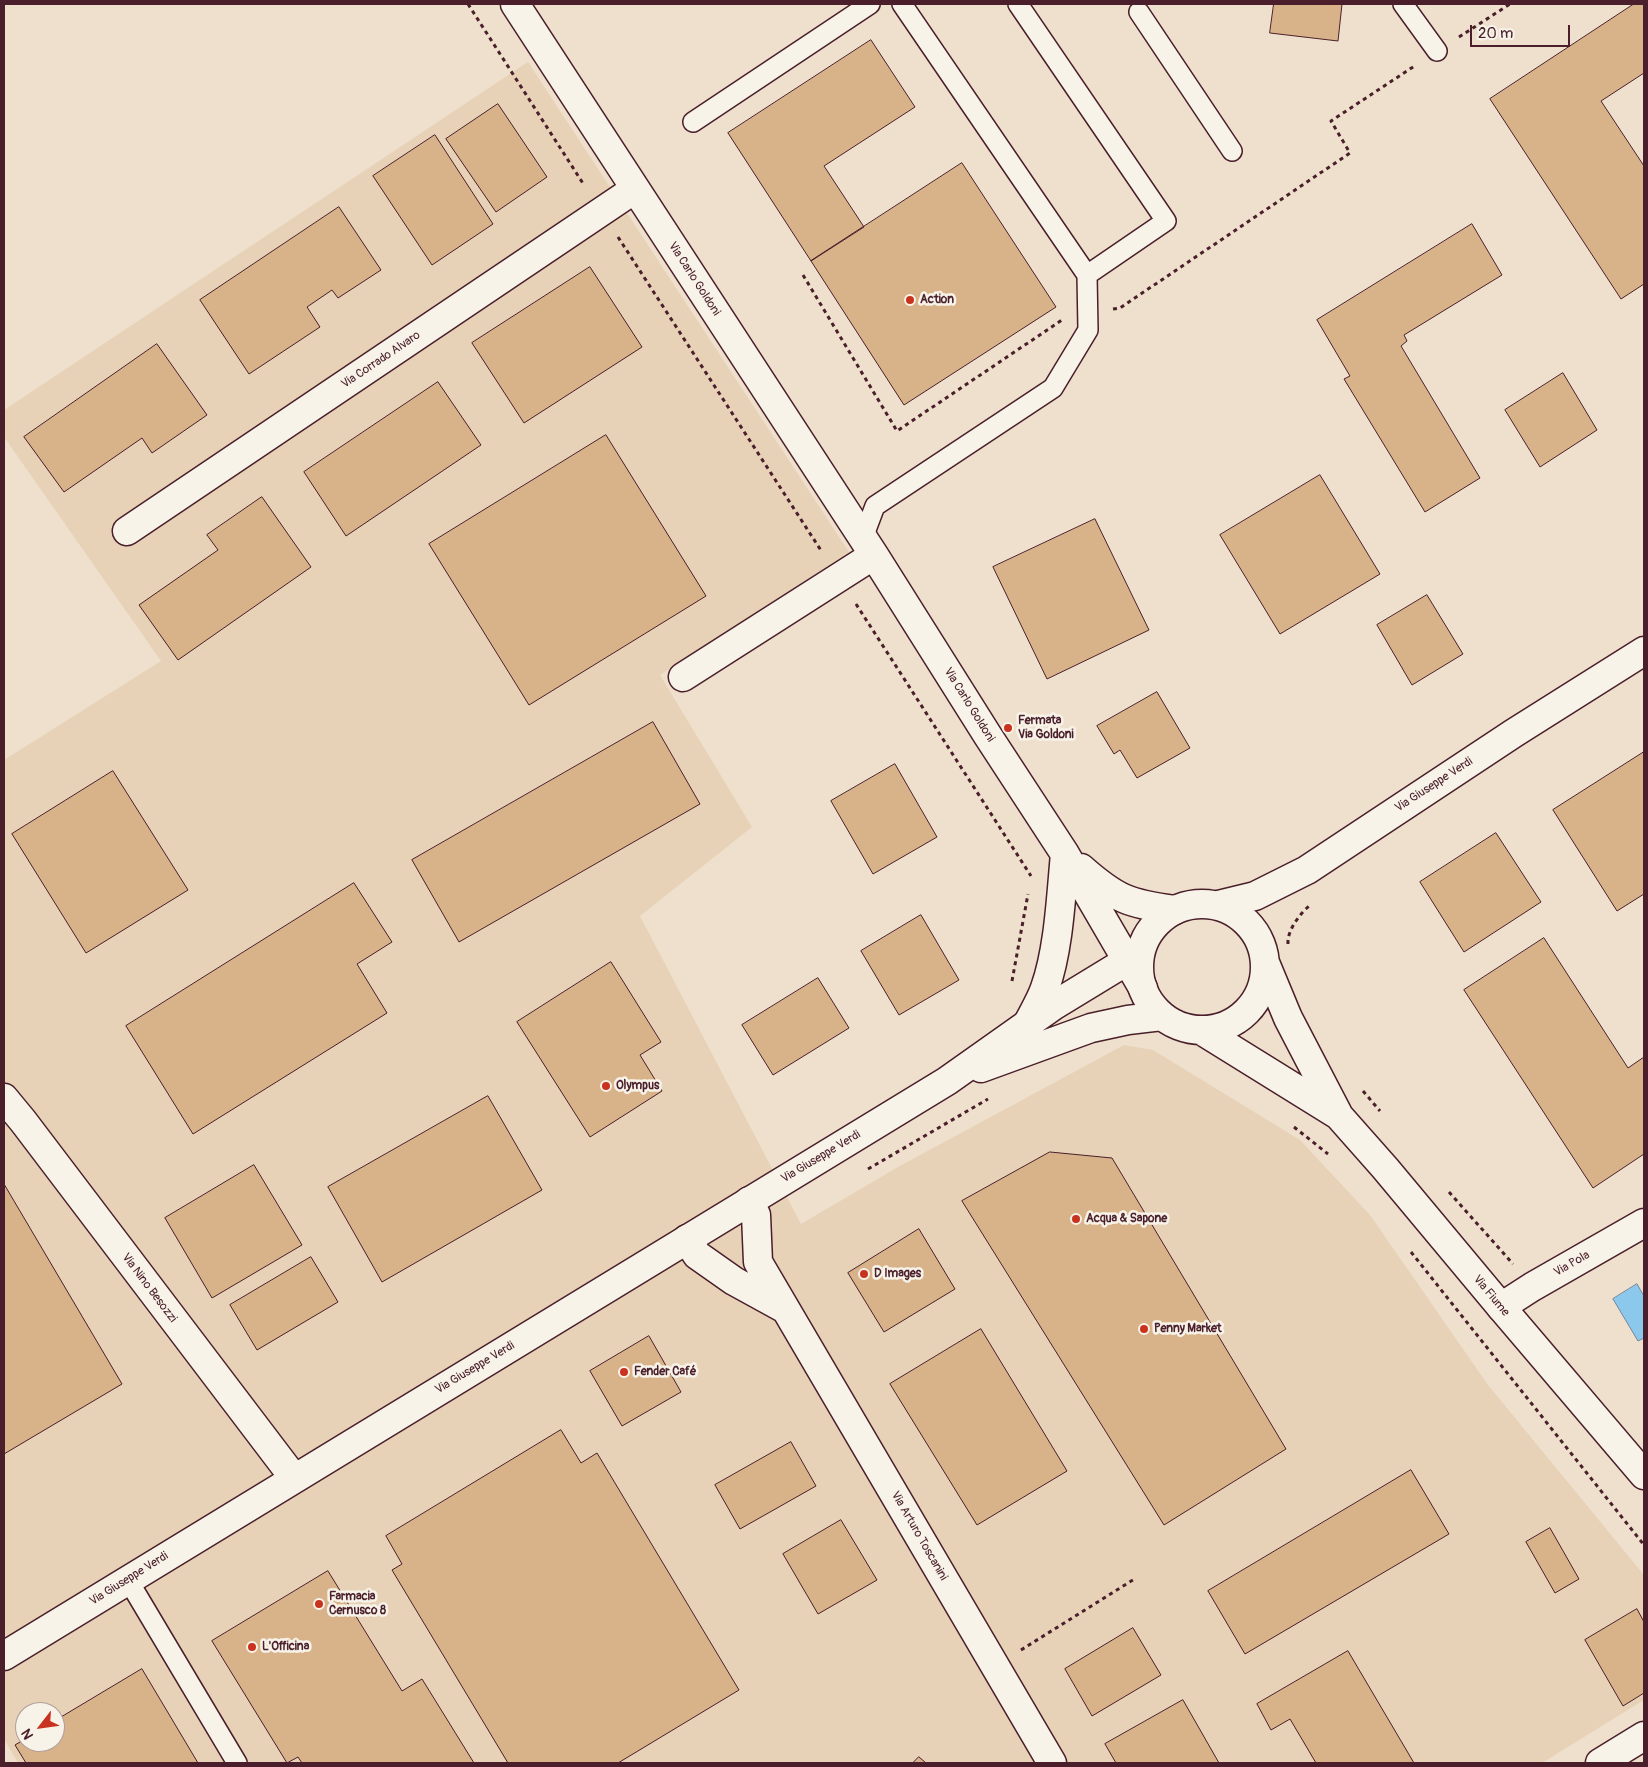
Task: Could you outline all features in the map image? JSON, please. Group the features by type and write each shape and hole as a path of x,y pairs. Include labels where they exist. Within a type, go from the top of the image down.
{"street":[{"name":"Via Carlo Goldoni","path":"515,4 868,546 988,736 1134,957"},
{"name":"Via Corrado Alvaro","path":"127,531 635,189"},
{"path":"683,677 839,578 868,546"},
{"name":"Via Giuseppe Verdi","path":"1218,905 1255,896 1307,870 1514,733 1644,651"},
{"name":"Via Carlo Goldoni","path":"1065,854 1102,887 1123,900 1175,910"},
{"path":"1028,1023 1044,990 1051,966 1065,854"},
{"name":"Via Fiume","path":"1266,965 1263,986 1254,1004 1240,1019 1221,1028 1201,1030 1180,1026 1162,1016 1150,1003 1143,988 1134,957 1147,935 1159,920 1175,910 1189,905 1204,903 1218,905 1237,914 1252,928 1262,945 1266,965 1295,1032 1339,1116 1644,1475"},
{"name":"Via Giuseppe Verdi","path":"4,1656 947,1081 1028,1023 1134,957"},
{"name":"Via Giuseppe Verdi","path":"947,1081 1091,1028 1162,1016"},
{"name":"Via Fiume","path":"1201,1030 1339,1116"},
{"name":"Via Nino Besozzi","path":"4,1098 294,1478"},
{"name":"Via Arturo Toscanini","path":"749,1201 756,1214 758,1262 1052,1763"},
{"name":"Via Pola","path":"1501,1308 1532,1287 1644,1223"},
{"name":"Via Arturo Toscanini","path":"687,1239 697,1255 734,1280 785,1309"},
{"path":"1600,1763 1644,1736"}],"lane":[{"path":"693,122 870,4"},
{"path":"868,546 875,506 1053,388 1088,330 1087,275 902,4"},
{"path":"1018,4 1166,221 1087,275"},
{"path":"1403,4 1437,52"},
{"path":"1139,12 1232,151"},
{"path":"128,1580 237,1763"}],"path":[{"path":"468,4 1031,875 1012,982"},
{"path":"1288,946 1287,937 1302,913 1315,901"},
{"path":"1358,1085 1383,1115"},
{"path":"863,1172 993,1096"},
{"path":"1288,1122 1332,1157"},
{"path":"1449,1192 1532,1287"},
{"path":"1407,1247 1644,1545"},
{"path":"1015,1643 1020,1651 1136,1578"}],"shaded area":[{"path":"528,62 849,552 660,675 752,827 640,916 801,1224 898,1167 1124,1045 1153,1050 1300,1140 1370,1215 1488,1385 1644,1575 1644,1700 1542,1763 18,1763 4,1739 4,760 161,661 4,437 4,410"}],"water":[{"path":"1637,1284 1644,1296 1644,1338 1638,1341 1613,1299"}],"building":[{"path":"1274,4 1342,4 1338,41 1270,33"},
{"path":"1634,4 1644,4 1644,73 1601,101 1644,166 1644,284 1621,299 1490,99"},
{"path":"871,40 915,107 824,166 864,227 811,261 728,133"},
{"path":"498,104 547,177 496,212 446,139"},
{"path":"435,135 493,224 432,265 373,176"},
{"path":"962,163 1056,307 904,405 811,261"},
{"path":"339,207 381,270 338,298 332,290 307,307 320,327 249,374 200,300"},
{"path":"1472,224 1502,275 1404,335 1407,341 1401,346 1480,478 1425,512 1344,379 1350,376 1317,320"},
{"path":"590,267 642,347 524,423 472,343"},
{"path":"157,344 207,415 152,453 142,438 64,492 24,437"},
{"path":"1563,373 1597,430 1540,467 1505,410"},
{"path":"438,382 481,445 346,536 304,472"},
{"path":"606,435 706,596 529,705 429,544"},
{"path":"1320,475 1380,574 1280,634 1220,535"},
{"path":"262,497 311,567 178,660 139,605 218,550 207,535"},
{"path":"1095,519 1149,630 1047,679 993,567"},
{"path":"1427,595 1463,654 1412,685 1377,625"},
{"path":"1157,692 1190,748 1137,778 1120,750 1114,754 1097,726"},
{"path":"653,722 700,804 459,942 412,860"},
{"path":"1644,752 1644,894 1617,911 1553,810"},
{"path":"895,764 937,837 873,874 831,801"},
{"path":"113,771 188,890 86,953 12,834"},
{"path":"1496,833 1541,902 1464,952 1420,882"},
{"path":"354,883 392,942 357,964 387,1013 193,1134 126,1026"},
{"path":"921,915 959,980 899,1015 861,951"},
{"path":"1544,938 1628,1068 1644,1057 1644,1154 1593,1188 1464,990"},
{"path":"611,962 661,1042 640,1055 662,1091 590,1137 517,1022"},
{"path":"818,978 849,1028 773,1075 742,1025"},
{"path":"488,1096 542,1190 382,1282 328,1187"},
{"path":"1050,1152 1112,1158 1286,1449 1164,1525 962,1201"},
{"path":"254,1165 302,1245 212,1298 165,1218"},
{"path":"4,1184 122,1384 4,1454"},
{"path":"919,1229 955,1289 884,1332 848,1273"},
{"path":"311,1257 338,1302 257,1350 230,1305"},
{"path":"981,1329 1067,1471 977,1525 890,1384"},
{"path":"649,1336 681,1392 622,1426 590,1371"},
{"path":"561,1430 581,1463 597,1453 739,1690 618,1763 508,1763 392,1570 402,1564 386,1536"},
{"path":"791,1442 816,1486 740,1529 715,1485"},
{"path":"1411,1470 1449,1534 1245,1654 1208,1591"},
{"path":"841,1520 877,1580 818,1614 783,1554"},
{"path":"1550,1528 1579,1579 1555,1593 1526,1542"},
{"path":"328,1571 402,1691 422,1679 474,1763 302,1763 298,1757 287,1763 212,1641"},
{"path":"1637,1609 1644,1622 1644,1693 1623,1706 1585,1640"},
{"path":"1133,1628 1161,1675 1092,1716 1065,1669"},
{"path":"1348,1651 1414,1763 1316,1763 1290,1719 1271,1730 1257,1704"},
{"path":"142,1669 198,1763 26,1763 19,1752 65,1752 65,1715"},
{"path":"1183,1700 1219,1763 1116,1763 1105,1744"},
{"path":"919,1757 926,1763 913,1763"}],"place":[{"name":"Action","path":"910,300"},
{"name":"Fermata Via Goldoni","path":"1008,728"},
{"name":"Olympus","path":"606,1086"},
{"name":"Acqua & Sapone","path":"1076,1219"},
{"name":"D Images","path":"864,1274"},
{"name":"Penny Market","path":"1144,1329"},
{"name":"Fender Café","path":"624,1372"},
{"name":"Farmacia Cernusco 8","path":"319,1604"},
{"name":"L'Officina","path":"252,1647"}]}
